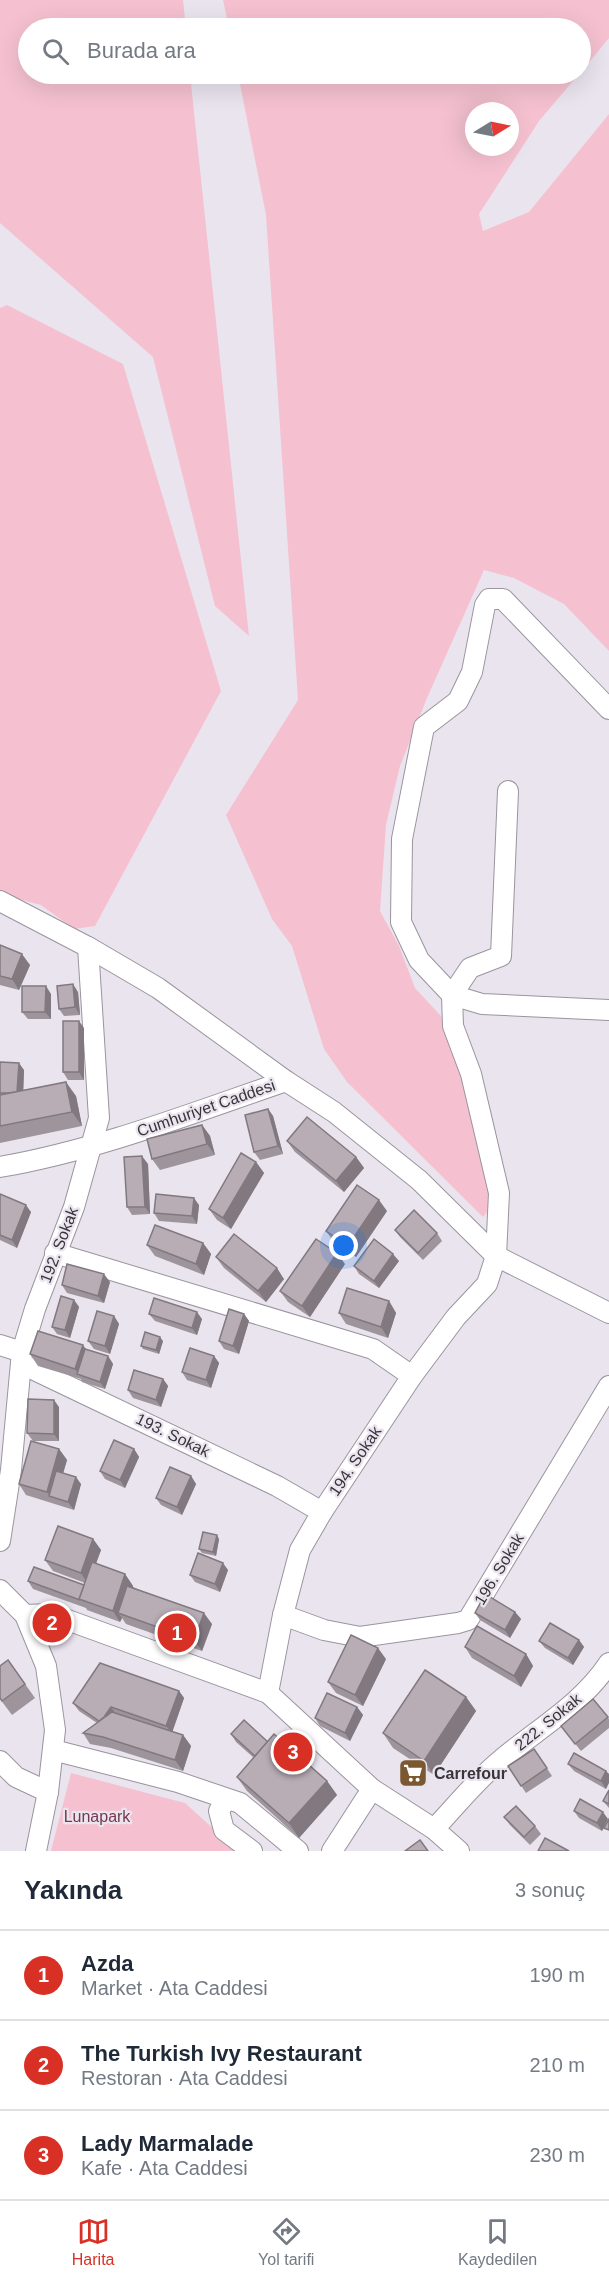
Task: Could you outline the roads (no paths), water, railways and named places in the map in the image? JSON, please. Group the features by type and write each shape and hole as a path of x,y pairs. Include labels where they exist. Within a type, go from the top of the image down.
{"street":[{"path":"609,709 503,599 489,599 485,605 472,672 458,701 424,727 402,839 401,922 418,960 452,995 482,1004 609,1010"},
{"path":"452,995 470,968 501,956 508,791"},
{"path":"0,901 88,947 158,988 286,1081"},
{"name":"192. Sokak","path":"0,1541 11,1470 22,1358 34,1309 74,1207 99,1118 88,947"},
{"name":"194. Sokak","path":"268,1693 283,1615 300,1550 322,1512 412,1376 456,1317 487,1284 496,1256 500,1193 471,1074 453,1026 452,995"},
{"name":"Cumhuriyet Caddesi","path":"0,1167 42,1160 92,1147 286,1081 334,1112 419,1180 496,1256 609,1313"},
{"path":"55,1253 373,1349 412,1376"},
{"name":"193. Sokak","path":"0,1345 277,1486 322,1512"},
{"name":"196. Sokak","path":"283,1615 324,1630 360,1636 468,1620 609,1386"},
{"path":"0,1590 25,1615 46,1666 55,1730 48,1792 36,1851"},
{"path":"25,1615 51,1614 268,1693 372,1789 434,1829 459,1851"},
{"name":"222. Sokak","path":"434,1829 501,1760 561,1714 600,1677 609,1663"},
{"path":"53,1750 178,1782 240,1803 298,1851"},
{"path":"1,1764 16,1777 48,1792"},
{"path":"332,1851 372,1789"},
{"path":"226,1799 219,1810 224,1830 252,1851"}],"place":[{"name":"The Turkish Ivy Restaurant","path":"52,1623"},
{"name":"Azda","path":"177,1633"},
{"name":"Lady Marmalade","path":"293,1752"},
{"name":"Carrefour","path":"413,1773"}],"park label":[{"name":"Lunapark","path":"97,1816"}]}
